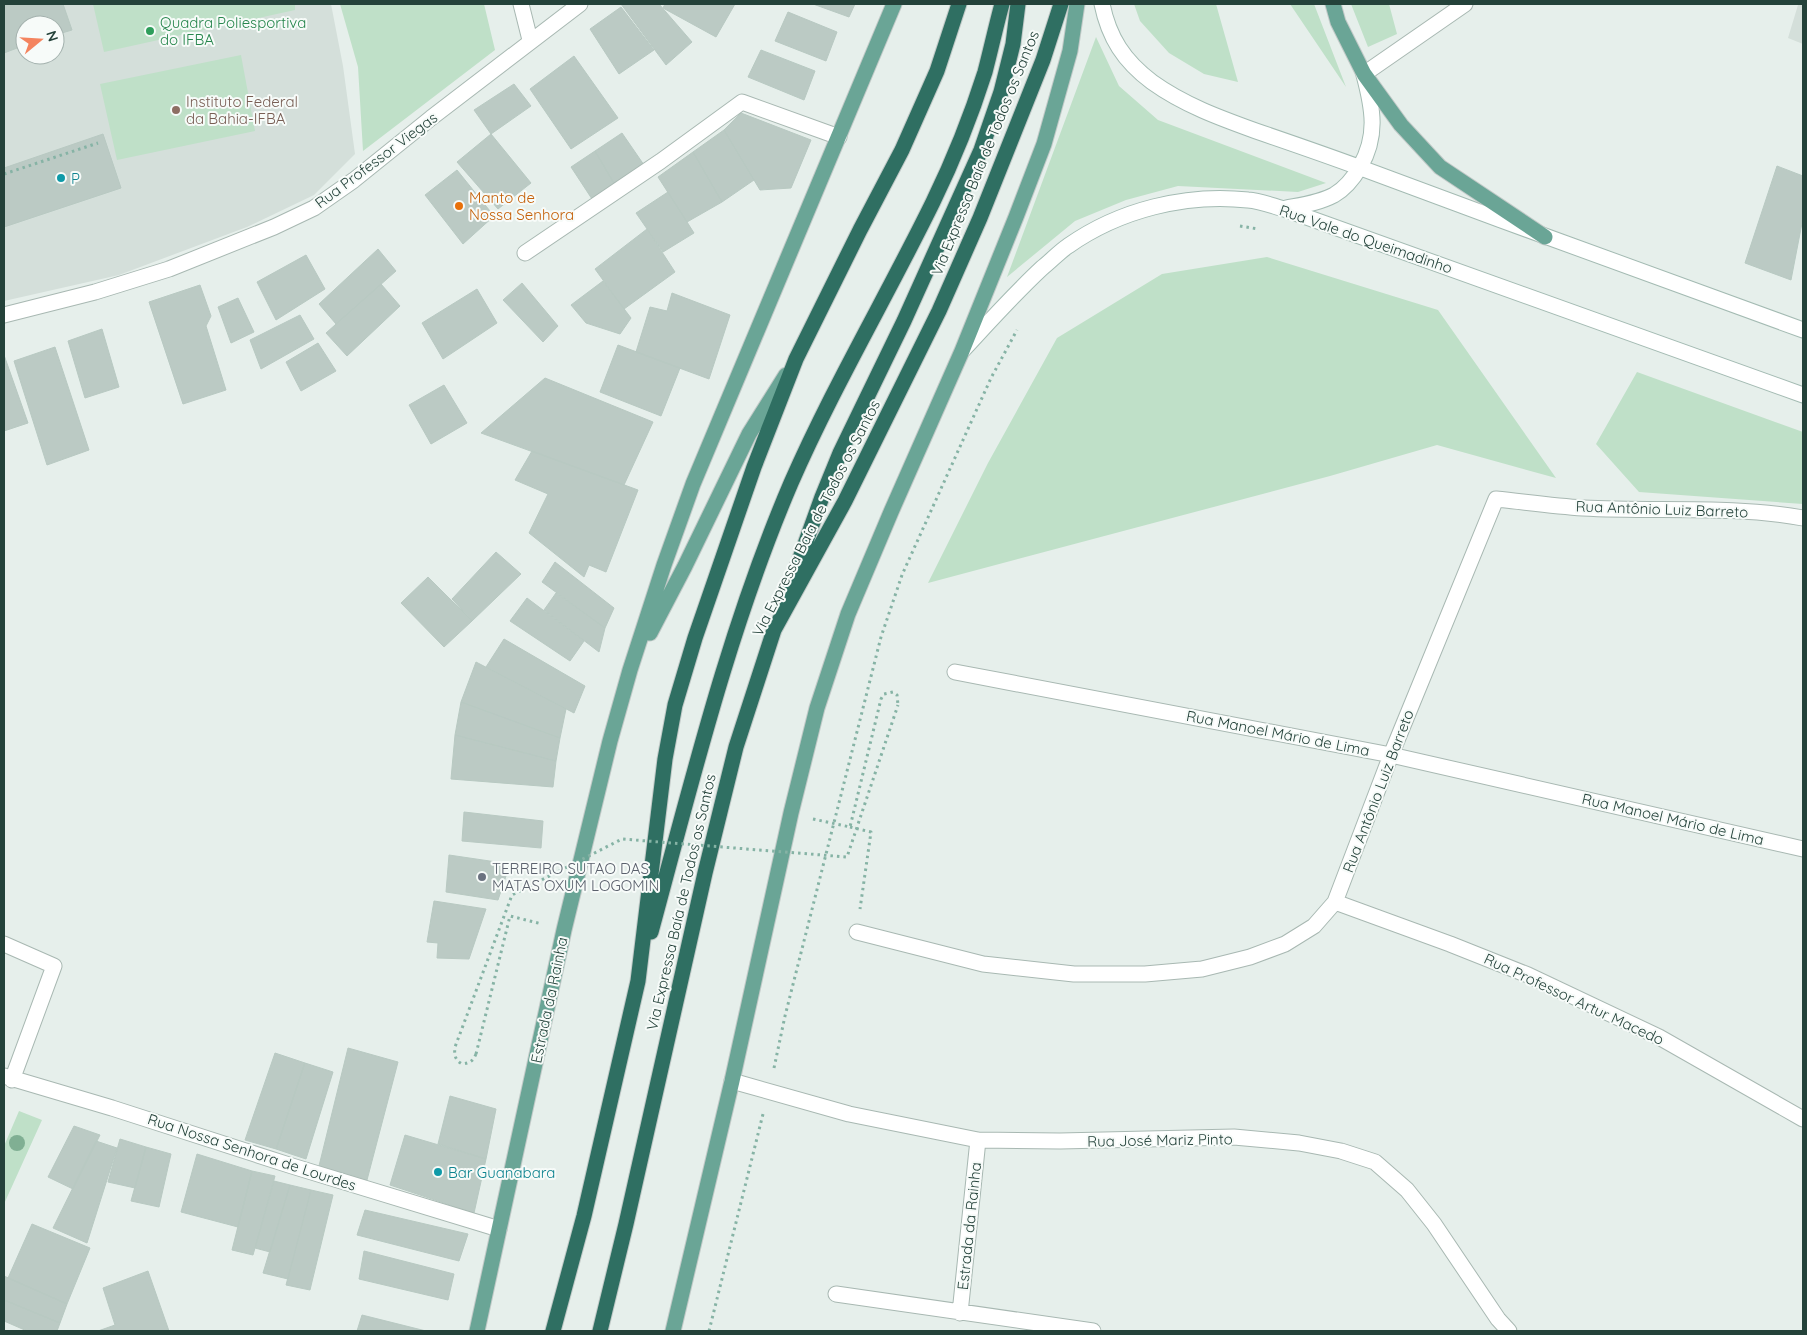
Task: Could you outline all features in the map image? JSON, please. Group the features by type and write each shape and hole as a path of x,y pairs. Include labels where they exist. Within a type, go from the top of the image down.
{"highway":[{"name":"Via Expressa Baía de Todos os Santos","path":"553,1331 584,1216 638,981 657,816 675,705 695,638 727,540 796,359 902,150 937,71 959,4"},
{"path":"638,981 721,676 756,568 792,482 837,387 934,200 965,125 984,72 1002,4"},
{"path":"774,630 840,453 904,321 981,150 1001,92 1013,44 1018,4"},
{"name":"Via Expressa Baía de Todos os Santos","path":"600,1331 626,1224 698,902 734,757 774,630 845,501 939,311 980,218 1040,69 1061,4"}],"main road":[{"path":"630,670 693,484 894,4"},
{"path":"674,1331 791,813 817,708 848,614 962,351 1044,144 1070,51 1077,4"},
{"path":"1333,4 1338,22 1364,74 1401,125 1440,167 1545,237"},
{"path":"630,670 685,566 749,434 796,359"},
{"name":"Estrada da Rainha","path":"482,1307 564,930 610,741 630,670"},
{"path":"477,1331 482,1307"}],"street":[{"path":"521,4 530,40"},
{"name":"Rua Professor Viegas","path":"4,315 95,292 169,269 274,228 314,208 354,180 530,40 580,4"},
{"path":"1102,4 1105,18 1117,46 1133,68 1184,103 1545,237 1803,330"},
{"path":"1284,209 1318,202 1335,194 1350,183 1368,152 1373,130 1372,110 1364,74 1465,4"},
{"path":"525,253 661,161 742,102 839,137"},
{"name":"Rua Vale do Queimadinho","path":"962,351 1020,289 1067,246 1100,226 1141,211 1174,202 1215,198 1249,200 1284,209 1803,395"},
{"name":"Rua Antônio Luiz Barreto","path":"857,932 983,964 1074,974 1145,974 1202,969 1250,957 1286,944 1314,926 1335,902 1391,755 1496,499 1584,508 1712,509 1764,512 1803,518"},
{"name":"Rua Manoel Mário de Lima","path":"955,672 1391,755 1803,849"},
{"name":"Rua Professor Artur Macedo","path":"1335,902 1528,975 1659,1037 1803,1119"},
{"path":"4,944 54,966 8,1078"},
{"name":"Rua Nossa Senhora de Lourdes","path":"8,1078 112,1108 292,1166 499,1229"},
{"name":"Rua José Mariz Pinto","path":"732,1081 849,1114 978,1140 1060,1141 1234,1138 1299,1143 1341,1151 1374,1162 1407,1190 1434,1224 1497,1325 1509,1331"},
{"name":"Estrada da Rainha","path":"960,1313 978,1140"},
{"path":"836,1294 1093,1331"},
{"name":"Estrada da Rainha","path":"473,1331 482,1307"}],"path":[{"path":"4,174 98,143"},
{"path":"1239,226 1267,230"},
{"path":"709,1331 769,1092 785,1016 882,637 902,575 991,378 1018,328"},
{"path":"564,930 510,916 476,1054 473,1060 468,1063 462,1064 457,1061 454,1055 454,1047 512,895 622,839 847,857 898,705 897,695 893,692 884,694 881,699 850,827"},
{"path":"835,824 871,832 857,932"}],"shaded area":[{"name":"Instituto Federal da Bahia-IFBA","path":"4,4 331,4 343,66 355,154 314,195 247,227 119,275 4,301"},
{"path":"1796,4 1803,4 1803,44 1788,38 1798,5"}],"green space":[{"name":"Quadra Poliesportiva do IFBA","path":"93,4 295,4 295,10 104,52"},
{"path":"340,4 484,4 495,50 363,151 358,67"},
{"path":"1134,4 1216,4 1238,82 1204,74 1169,53 1140,21"},
{"path":"1290,4 1314,4 1346,87"},
{"path":"1351,4 1389,4 1397,34 1368,47"},
{"path":"1096,37 1119,86 1158,120 1326,183 1298,192 1178,186 1126,200 1075,221 1007,277"},
{"path":"241,55 255,131 117,160 100,84"},
{"path":"1267,257 1438,310 1556,478 1437,445 1330,476 928,583 988,463 1057,338 1162,274"},
{"path":"1637,372 1803,432 1803,504 1639,492 1596,444"},
{"path":"19,1111 42,1120 4,1204 4,1146"}],"building":[{"path":"4,4 63,4 72,30 65,32 65,15 15,15 15,49 4,53"},
{"path":"621,4 659,4 692,42 666,65"},
{"path":"665,4 735,4 716,37 663,8"},
{"path":"813,4 855,4 849,17"},
{"path":"621,7 654,50 619,74 590,29"},
{"path":"788,12 837,32 826,61 775,41"},
{"path":"761,50 815,71 804,100 748,77"},
{"path":"574,56 618,118 571,149 530,89"},
{"path":"514,84 531,106 491,134 474,110"},
{"path":"741,113 811,140 791,188 760,190 724,130"},
{"path":"724,130 754,180 722,202 693,152"},
{"path":"622,133 644,165 615,185 595,151"},
{"name":"P","path":"103,134 121,188 4,227 4,168"},
{"path":"491,134 531,183 498,209 457,162"},
{"path":"595,151 615,185 592,199 571,167"},
{"path":"693,152 722,202 687,222 658,177"},
{"path":"1777,166 1803,176 1803,218 1791,280 1745,263"},
{"name":"Manto de Nossa Senhora","path":"457,170 494,216 463,244 425,195"},
{"path":"668,192 694,233 663,252 636,213"},
{"path":"647,229 675,272 624,309 595,269"},
{"path":"378,249 396,271 336,324 319,304"},
{"path":"306,255 325,289 276,320 257,282"},
{"path":"603,281 631,318 620,334 586,323 571,305"},
{"path":"522,283 558,326 543,342 503,300"},
{"path":"381,284 400,306 347,356 326,333"},
{"path":"200,285 211,316 206,326 226,390 183,404 149,302"},
{"path":"477,289 497,323 443,359 422,323"},
{"path":"672,293 730,315 709,379 636,352 650,307 667,311"},
{"path":"238,298 254,332 231,343 218,307"},
{"path":"300,315 314,339 261,369 250,340"},
{"path":"102,329 119,387 85,398 68,341"},
{"path":"318,343 336,371 301,391 286,362"},
{"path":"618,345 680,368 661,416 600,392"},
{"path":"55,347 89,450 47,465 14,361"},
{"path":"4,355 28,423 4,431"},
{"path":"545,378 653,422 624,485 481,433"},
{"path":"444,385 467,423 431,444 409,405"},
{"path":"532,451 638,490 606,572 589,565 584,577 529,533 548,494 515,480"},
{"path":"496,552 521,574 472,621 452,599"},
{"path":"555,562 614,608 605,628 542,582"},
{"path":"428,577 472,621 444,647 401,603"},
{"path":"556,593 605,628 599,652 544,610"},
{"path":"527,598 584,641 570,661 510,621"},
{"path":"504,639 585,686 574,713 486,667"},
{"path":"476,662 566,709 560,738 461,702"},
{"path":"461,702 560,738 556,761 455,735"},
{"path":"455,735 556,761 553,787 451,779"},
{"path":"464,812 543,821 541,848 462,841"},
{"path":"449,855 510,864 498,900 446,892"},
{"path":"434,901 486,909 469,959 437,958 438,943 427,942"},
{"path":"348,1048 398,1062 367,1180 319,1166"},
{"path":"275,1053 305,1063 276,1149 245,1140"},
{"path":"305,1063 333,1072 306,1159 276,1149"},
{"path":"450,1096 496,1109 486,1159 438,1144"},
{"path":"74,1126 100,1135 73,1189 48,1177"},
{"name":"Bar Guanabara","path":"405,1135 486,1159 474,1213 390,1185"},
{"path":"120,1139 146,1147 135,1188 108,1182"},
{"path":"96,1141 117,1148 87,1243 53,1228"},
{"path":"146,1147 171,1154 159,1207 131,1201"},
{"path":"197,1154 252,1171 238,1227 181,1212"},
{"path":"252,1171 275,1176 253,1255 232,1250"},
{"path":"274,1181 290,1185 270,1252 255,1248"},
{"path":"290,1185 311,1190 288,1279 263,1273"},
{"path":"311,1190 333,1195 310,1290 286,1285"},
{"path":"365,1210 468,1234 459,1261 357,1235"},
{"path":"32,1224 90,1248 67,1304 8,1278"},
{"path":"364,1251 454,1274 448,1300 359,1279"},
{"path":"148,1271 169,1331 98,1331 115,1325 103,1288"},
{"path":"4,1276 67,1304 60,1323 4,1300"},
{"path":"4,1300 60,1323 57,1331 27,1331 4,1321"},
{"path":"362,1315 426,1331 357,1331"}],"place":[{"name":"Quadra Poliesportiva do IFBA","path":"150,31"},
{"name":"Instituto Federal da Bahia-IFBA","path":"176,110"},
{"name":"P","path":"61,178"},
{"name":"Manto de Nossa Senhora","path":"459,206"},
{"name":"TERREIRO SUTAO DAS MATAS OXUM LOGOMIN","path":"482,877"},
{"name":"Bar Guanabara","path":"438,1172"}]}
